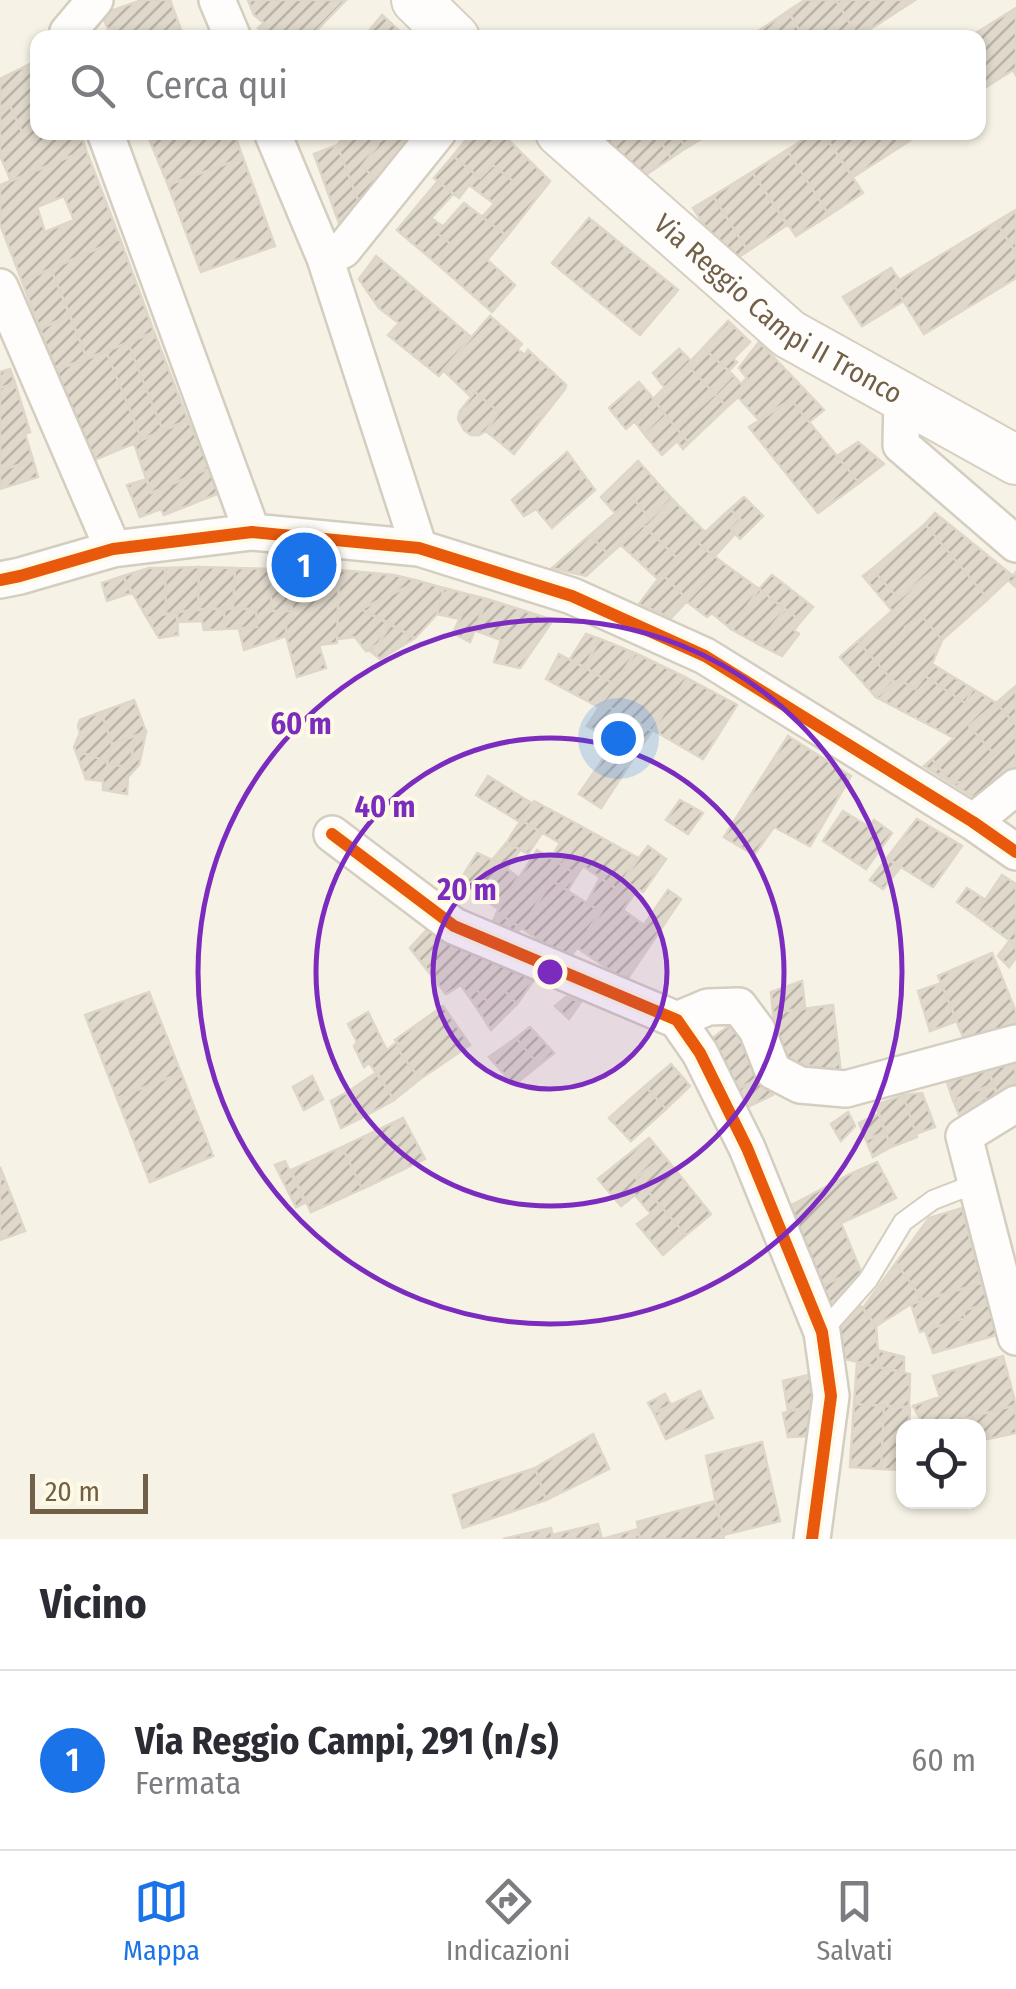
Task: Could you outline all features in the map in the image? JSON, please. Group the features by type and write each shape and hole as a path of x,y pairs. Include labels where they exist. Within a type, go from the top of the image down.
{"main road":[{"path":"416,0 446,30"},
{"name":"Via Reggio Campi II Tronco","path":"569,140 789,334 1016,460"}],"street":[{"path":"70,30 94,0"},
{"path":"217,0 230,30"},
{"path":"108,140 252,532"},
{"path":"275,140 325,258 420,548"},
{"path":"325,258 343,250 432,140"},
{"path":"0,286 113,549"},
{"path":"902,397 901,445 1016,544"},
{"path":"0,580 113,549 252,532 420,548 572,596 705,656 1016,852"},
{"path":"974,822 1016,787"},
{"path":"332,834 454,926 677,1020 700,1053 747,1148 822,1332 831,1396 812,1539"},
{"path":"677,1020 708,1007 739,1006 757,1030 773,1071 800,1085 846,1089 1016,1043"},
{"path":"1016,1104 964,1136 1016,1337"}],"lane":[{"path":"822,1332 868,1280 902,1222 933,1200 976,1183"}],"building":[{"path":"142,0 170,0 181,30 108,30 102,14"},
{"path":"248,0 346,0 317,30 260,30 264,23 254,15"},
{"path":"805,0 836,0 854,30 799,30 788,11"},
{"path":"836,0 915,0 869,30 854,30"},
{"path":"1016,8 1016,75 1013,70 986,87 986,30 981,30"},
{"path":"788,11 799,30 760,30"},
{"path":"382,15 398,30 370,30"},
{"path":"30,64 30,128 22,132 10,106 0,111 0,79"},
{"path":"10,106 22,132 30,128 30,140 83,140 86,150 11,181 0,155 0,111"},
{"path":"150,140 237,140 243,158 168,185"},
{"path":"341,140 372,140 378,145 362,166 383,187 363,213 337,145"},
{"path":"372,140 410,140 416,145 383,187 362,166 378,145"},
{"path":"466,140 508,140 550,181 507,236 482,217 514,182 493,165 480,178 453,156"},
{"path":"601,140 660,140 671,158 636,181"},
{"path":"660,140 681,140 686,148 671,158"},
{"path":"681,140 699,140 686,148"},
{"path":"803,140 827,140 863,193 829,215 787,150"},
{"path":"828,140 911,140 853,177"},
{"path":"337,145 363,213 339,223 314,154"},
{"path":"86,150 120,239 22,281 0,224 0,185","holes":["64,196 74,220 45,232 37,207"]},
{"path":"787,150 829,215 796,236 752,172"},
{"path":"453,156 480,178 493,165 514,182 495,204 469,185 459,198 434,178"},
{"path":"243,158 275,246 201,272 168,185"},
{"path":"752,172 787,225 748,251 713,196"},
{"path":"438,181 453,194 431,218 444,227 437,233 452,245 436,263 397,230"},
{"path":"713,196 748,251 729,263 693,208"},
{"path":"464,203 507,236 487,260 515,285 492,312 436,263 452,245 437,233"},
{"path":"1016,210 1016,253 996,222"},
{"path":"589,218 678,290 640,335 552,263"},
{"path":"996,222 1016,253 1016,278 924,334 893,284"},
{"path":"120,239 154,332 87,359 51,269"},
{"path":"376,256 471,337 439,376 388,335 399,323 379,308 359,279"},
{"path":"891,268 900,281 893,284 903,301 862,326 843,297"},
{"path":"51,269 70,315 40,329 22,281"},
{"path":"70,315 87,359 56,370 40,329"},
{"path":"490,316 522,344 517,349 525,355 528,350 566,385 514,454 486,431 499,412 475,392 471,397 443,370"},
{"path":"728,321 750,342 733,359 737,362 729,371 703,348"},
{"path":"154,332 188,420 163,431 128,343"},
{"path":"759,342 805,390 759,420 738,397 727,407 715,394 733,375 741,384 747,378 739,368"},
{"path":"128,343 163,431 142,440 106,351"},
{"path":"703,348 733,375 715,394 687,365"},
{"path":"679,349 691,361 665,388 653,373"},
{"path":"106,351 142,440 94,460 56,370"},
{"path":"687,365 715,394 676,428 653,399"},
{"path":"10,369 15,383 0,388 0,372"},
{"path":"639,382 656,402 626,429 609,408"},
{"path":"15,383 30,432 25,434 33,460 3,470 0,388"},
{"path":"805,390 824,410 809,422 791,400"},
{"path":"475,392 499,412 486,431 471,435 458,419"},
{"path":"715,394 727,407 689,443 676,428"},
{"path":"791,400 859,483 818,513 749,427"},
{"path":"656,402 666,416 645,435 635,422"},
{"path":"666,416 689,443 683,449 677,441 662,455 645,435"},
{"path":"188,420 210,468 151,493 134,443"},
{"path":"858,442 884,464 859,483 837,456"},
{"path":"567,452 595,490 552,528 536,509 524,516 512,500"},
{"path":"33,460 38,477 0,489 0,464 3,470"},
{"path":"638,461 672,499 650,519 633,498 615,513 601,497"},
{"path":"210,468 222,492 164,515 161,509 140,517 127,485 147,479 151,493"},
{"path":"744,497 763,516 740,539 731,529 741,520 730,509"},
{"path":"633,498 650,519 609,555 590,535"},
{"path":"672,499 705,532 678,559 643,525"},
{"path":"730,509 741,520 731,529 735,534 714,557 696,541"},
{"path":"935,513 1013,576 1016,572 1016,587 1008,580 988,599 925,524"},
{"path":"925,524 951,555 899,599 872,569"},
{"path":"643,525 678,559 658,579 621,545"},
{"path":"590,535 609,555 586,576 552,568"},
{"path":"696,541 723,563 688,600 662,574"},
{"path":"951,555 988,599 942,640 921,615 905,627 908,631 876,662 858,641 892,611 889,607"},
{"path":"723,563 759,589 731,629 712,613 707,617 686,601"},
{"path":"199,567 198,609 166,614 165,568"},
{"path":"199,567 235,568 233,609 198,609"},
{"path":"165,568 166,614 147,618 123,576"},
{"path":"235,568 271,569 271,611 291,611 292,620 286,620 286,636 244,650 239,629 257,627 256,609 233,609"},
{"path":"271,569 292,570 291,611 271,611"},
{"path":"872,569 899,599 889,607 863,576"},
{"path":"292,570 339,570 337,643 319,645 326,668 297,677 286,636 286,620 292,620"},
{"path":"339,570 415,580 361,609 391,624 378,644 366,651 355,637 337,639"},
{"path":"662,574 688,600 671,618 639,604"},
{"path":"772,575 813,607 801,621 759,589"},
{"path":"123,576 131,593 107,601 102,583"},
{"path":"415,580 444,588 437,614 415,638 361,609 413,584"},
{"path":"444,588 471,595 460,619 437,614"},
{"path":"759,589 785,609 758,644 731,629"},
{"path":"471,595 487,599 470,642 453,633"},
{"path":"487,599 553,620 520,668 494,662 501,640 474,630"},
{"path":"224,608 256,609 257,627 225,629"},
{"path":"224,608 225,629 204,630 202,621 177,622 177,612"},
{"path":"785,609 801,621 794,630 799,634 782,656 758,644"},
{"path":"177,612 178,635 159,638 147,618"},
{"path":"921,615 942,640 915,689 900,680 894,682 876,662 908,631 905,627"},
{"path":"391,624 415,638 380,659 369,650"},
{"path":"586,634 600,639 584,667 570,659"},
{"path":"600,639 635,653 614,684 584,667"},
{"path":"858,641 876,662 859,678 840,657"},
{"path":"635,653 687,678 652,731 602,703"},
{"path":"559,654 614,684 599,707 546,679"},
{"path":"876,662 894,682 876,697 859,678"},
{"path":"932,664 973,689 965,703 925,676"},
{"path":"925,676 965,703 973,689 996,703 969,726 994,754 962,782 951,783 932,759 954,738 876,697 900,680 915,689"},
{"path":"687,678 737,705 703,759 653,730"},
{"path":"1016,686 1016,725 996,703"},
{"path":"134,700 146,732 112,744 101,712"},
{"path":"602,703 652,731 637,753 587,726"},
{"path":"996,703 1016,725 1016,734 994,754 969,726"},
{"path":"101,712 112,744 107,761 76,752 74,747 80,720"},
{"path":"146,732 139,765 128,777 127,794 103,790 103,781 86,779 76,752 95,756 107,764 130,767 135,736"},
{"path":"1016,734 1016,767 978,800 951,783 962,782"},
{"path":"135,736 130,767 107,764 112,744"},
{"path":"788,736 851,776 810,846 774,827 754,855 724,837"},
{"path":"616,740 637,753 601,808 579,794"},
{"path":"932,759 951,783 924,766"},
{"path":"488,776 533,804 520,822 476,795"},
{"path":"680,800 703,813 688,834 666,820"},
{"path":"534,801 586,829 562,865 551,858 560,843 521,820"},
{"path":"843,811 869,827 874,820 892,833 866,869 823,841"},
{"path":"917,819 962,846 933,887 887,858"},
{"path":"521,820 542,833 528,854 507,842"},
{"path":"586,829 638,858 617,889 583,866 577,875 562,865"},
{"path":"507,842 520,850 506,869 493,859"},
{"path":"648,846 666,859 643,892 623,880"},
{"path":"537,850 562,865 521,928 497,912"},
{"path":"477,853 492,860 473,891 459,882"},
{"path":"887,858 900,868 883,889 870,880"},
{"path":"493,859 518,877 498,909 473,891"},
{"path":"562,865 577,875 568,890 552,881"},
{"path":"1002,875 1016,884 1016,945 975,915"},
{"path":"600,878 617,889 601,912 587,902"},
{"path":"623,880 637,890 623,910 644,925 668,890 681,899 626,981 576,947"},
{"path":"552,881 601,912 569,959 521,928"},
{"path":"967,888 984,899 975,915 957,902"},
{"path":"497,912 521,928 510,941 490,928"},
{"path":"431,925 536,977 517,1004 504,990 488,1002 476,989 467,994 461,985 446,994 410,948"},
{"path":"1010,940 1016,945 1016,958 1009,967 998,956"},
{"path":"992,953 1016,1012 1016,1023 966,1044 938,976"},
{"path":"802,981 805,1008 773,1013 771,992"},
{"path":"941,983 957,1021 930,1031 918,991"},
{"path":"476,989 488,1002 479,1011 467,994"},
{"path":"504,990 517,1004 491,1030 479,1011"},
{"path":"149,992 181,1073 117,1098 85,1015"},
{"path":"566,997 581,1002 569,1019 555,1006"},
{"path":"833,1005 841,1073 778,1058 773,1013"},
{"path":"443,1006 470,1045 420,1079 395,1040"},
{"path":"368,1012 386,1049 364,1067 348,1024"},
{"path":"731,1024 764,1076 732,1092 706,1043"},
{"path":"530,1027 554,1053 539,1065 516,1038"},
{"path":"516,1038 539,1065 514,1085 489,1057"},
{"path":"397,1042 402,1049 399,1051 420,1079 394,1100 370,1064"},
{"path":"1015,1063 1016,1090 998,1098 988,1070"},
{"path":"671,1064 690,1086 666,1109 645,1086"},
{"path":"988,1070 994,1084 953,1100 947,1082"},
{"path":"377,1072 394,1100 361,1118 346,1093"},
{"path":"181,1073 213,1156 150,1182 117,1098"},
{"path":"312,1076 323,1099 304,1110 293,1087"},
{"path":"764,1076 773,1095 741,1110 732,1092"},
{"path":"994,1084 998,1098 988,1104 981,1089"},
{"path":"645,1086 666,1109 631,1141 609,1118"},
{"path":"981,1089 991,1110 963,1124 953,1100"},
{"path":"346,1093 361,1118 341,1128 331,1101"},
{"path":"922,1093 935,1127 916,1134 903,1095"},
{"path":"903,1095 917,1137 891,1147 876,1105"},
{"path":"848,1112 855,1126 841,1141 831,1124"},
{"path":"879,1114 885,1132 866,1140 859,1123"},
{"path":"403,1118 425,1159 362,1189 342,1147"},
{"path":"885,1132 891,1147 873,1157 866,1140"},
{"path":"649,1138 664,1156 636,1178 686,1235 663,1255 637,1224 651,1214 635,1195 621,1206 598,1179"},
{"path":"342,1147 362,1189 311,1212 291,1170"},
{"path":"664,1156 711,1214 686,1235 636,1178"},
{"path":"285,1161 305,1203 296,1207 275,1165"},
{"path":"877,1162 896,1198 841,1223 860,1269 821,1286 786,1208"},
{"path":"0,1167 25,1231 0,1240"},
{"path":"962,1208 982,1283 923,1300 896,1263 929,1218"},
{"path":"896,1263 923,1300 876,1326 863,1308"},
{"path":"860,1269 863,1278 832,1313 821,1286"},
{"path":"982,1283 988,1303 963,1311 965,1318 920,1332 911,1304"},
{"path":"856,1300 876,1326 879,1367 845,1359 837,1325"},
{"path":"988,1303 997,1335 933,1353 925,1330 965,1318 963,1311"},
{"path":"877,1350 904,1357 904,1372 879,1367"},
{"path":"1003,1356 1016,1405 964,1419 920,1419 913,1406 940,1397 933,1376"},
{"path":"857,1363 910,1374 909,1407 854,1404"},
{"path":"817,1373 819,1405 788,1411 783,1381"},
{"path":"700,1391 713,1418 666,1439 654,1413"},
{"path":"665,1394 671,1405 654,1413 648,1403"},
{"path":"854,1404 884,1406 881,1469 850,1467"},
{"path":"816,1405 814,1436 788,1437 783,1413"},
{"path":"1016,1405 1016,1433 986,1439 986,1419 964,1419"},
{"path":"884,1406 910,1408 909,1419 896,1419 896,1470 881,1469"},
{"path":"593,1434 609,1469 546,1500 535,1468"},
{"path":"762,1442 780,1521 723,1535 706,1456"},
{"path":"535,1468 546,1500 463,1528 453,1495"},
{"path":"715,1501 724,1539 640,1539 637,1522"},
{"path":"598,1524 602,1539 553,1539 552,1535"},
{"path":"551,1528 553,1539 503,1539"},
{"path":"638,1529 640,1539 602,1539"}],"cycle path":[{"path":"0,580 113,549 252,532 419,548 572,596 705,656 1016,852"},
{"path":"332,834 454,926 677,1020 700,1053 747,1148 822,1332 831,1396 812,1539"}],"place":[{"name":"Via Reggio Campi, 291 (n/s)","path":"304,565"}]}
